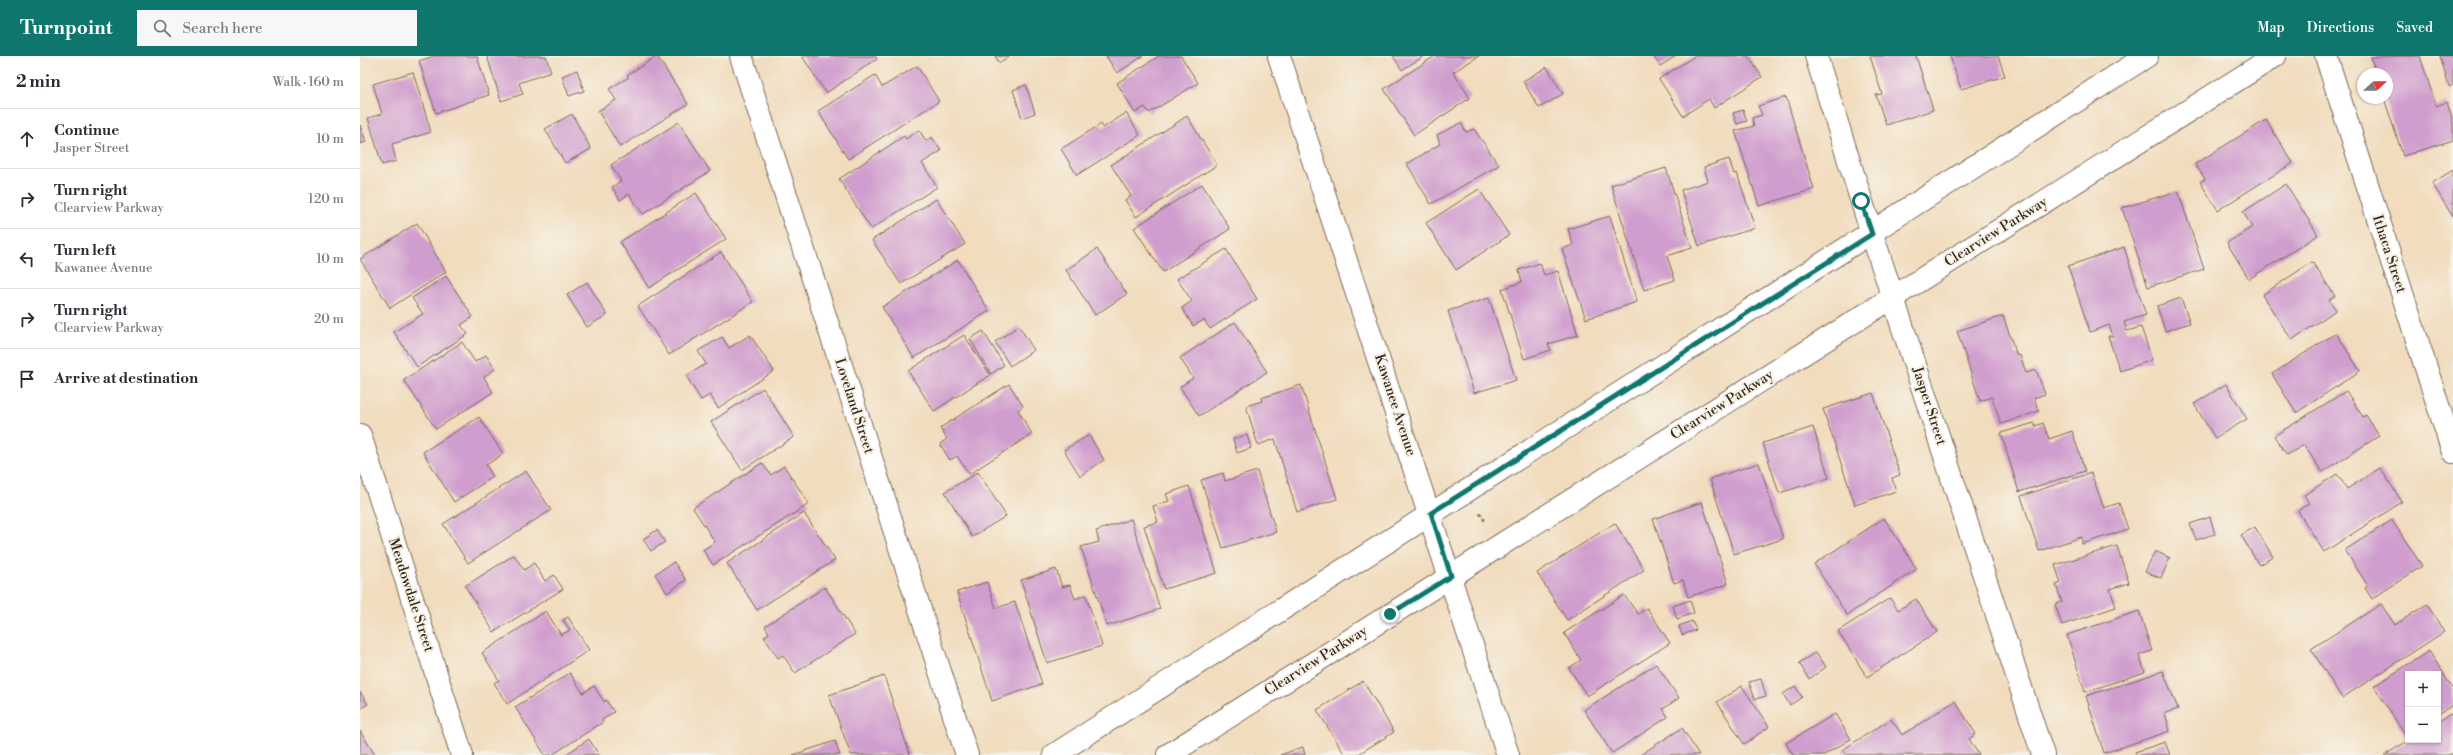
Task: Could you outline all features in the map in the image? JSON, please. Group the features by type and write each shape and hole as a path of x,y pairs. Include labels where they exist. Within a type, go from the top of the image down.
{"street":[{"name":"Loveland Street","path":"742,56 967,755"},
{"name":"Kawanee Avenue","path":"1279,56 1431,513 1508,755"},
{"name":"Jasper Street","path":"1816,56 1872,234 2043,755"},
{"path":"1054,755 1431,513 1872,234 2147,56"},
{"name":"Clearview Parkway","path":"1173,752 2275,56"},
{"name":"Ithaca Street","path":"2326,56 2453,452"},
{"name":"Meadowdale Street","path":"360,435 462,755"}],"path":[{"path":"1478,511 1487,525"}],"building":[{"path":"434,56 477,56 489,95 436,113 419,61"},
{"path":"487,56 546,56 551,72 519,83 523,94 501,101"},
{"path":"657,56 688,104 620,147 598,111 616,100 609,89 629,77 627,75"},
{"path":"802,56 875,56 877,59 826,93"},
{"path":"995,56 1009,56 999,63"},
{"path":"1106,56 1143,56 1117,73"},
{"path":"1159,56 1181,56 1198,83 1149,113 1145,107 1135,113 1117,83"},
{"path":"1393,56 1424,56 1402,70"},
{"path":"1435,56 1479,56 1453,72 1470,98 1414,135 1384,89"},
{"path":"1653,56 1676,56 1660,66"},
{"path":"1695,56 1748,56 1762,77 1714,108 1709,99 1683,116 1659,79"},
{"path":"1870,56 1916,56 1933,110 1886,125 1876,95 1882,94"},
{"path":"1950,56 1998,56 2005,76 1961,89"},
{"path":"2420,56 2436,106 2447,102 2453,122 2453,140 2403,156 2386,104 2393,104 2393,68 2374,68 2371,57"},
{"path":"2440,56 2453,56 2453,85 2449,87"},
{"path":"917,66 939,101 848,159 818,111 875,75 882,87"},
{"path":"1547,67 1563,94 1539,108 1523,81"},
{"path":"577,70 584,91 569,96 562,76"},
{"path":"413,72 431,132 392,144 396,161 382,165 368,118 382,114 373,84"},
{"path":"1026,85 1035,113 1022,118 1013,90"},
{"path":"1786,97 1814,189 1759,206 1735,131 1754,126 1752,118 1762,115 1758,106"},
{"path":"1743,110 1747,121 1737,124 1733,113"},
{"path":"1126,113 1140,135 1077,175 1061,149 1101,124 1103,128"},
{"path":"572,114 591,149 565,163 545,129"},
{"path":"1187,116 1217,165 1136,217 1125,200 1131,196 1111,165"},
{"path":"2266,120 2293,163 2218,210 2200,182 2205,179 2195,164"},
{"path":"679,122 710,171 643,214 629,194 620,200 612,187 621,181 611,165"},
{"path":"1461,123 1466,132 1474,129 1499,165 1431,204 1407,164 1440,144 1437,135"},
{"path":"360,125 366,142 360,144"},
{"path":"919,130 926,141 932,137 941,151 922,163 937,187 871,229 839,179 904,136 906,139"},
{"path":"1729,159 1734,174 1737,173 1755,228 1699,246 1681,190 1708,181 1704,167"},
{"path":"1666,168 1692,248 1667,256 1675,280 1644,290 1611,185"},
{"path":"2453,170 2453,217 2432,183"},
{"path":"1202,184 1230,229 1163,272 1134,228"},
{"path":"2286,184 2318,235 2249,279 2227,243 2252,227 2243,212"},
{"path":"1479,189 1509,235 1456,270 1426,223"},
{"path":"2178,191 2204,269 2148,287 2122,208"},
{"path":"696,193 726,239 649,288 620,242"},
{"path":"936,199 965,244 901,284 872,240"},
{"path":"1610,216 1637,302 1586,319 1562,249 1573,245 1568,229"},
{"path":"417,223 446,272 390,308 360,259"},
{"path":"2124,247 2146,315 2124,322 2127,331 2141,327 2152,360 2120,371 2108,336 2113,336 2109,325 2090,332 2068,266"},
{"path":"1097,249 1127,294 1095,315 1066,270"},
{"path":"1226,249 1257,299 1210,329 1204,320 1193,326 1182,308 1192,301 1177,279"},
{"path":"721,252 753,302 669,355 638,306"},
{"path":"958,260 989,311 914,358 882,307"},
{"path":"2312,262 2335,296 2329,300 2336,310 2292,340 2262,295"},
{"path":"1540,263 1544,275 1558,271 1578,335 1548,344 1551,350 1524,359 1502,289 1522,282 1519,270"},
{"path":"446,276 473,317 461,325 468,334 417,367 394,332 423,314 412,298"},
{"path":"587,282 607,315 587,327 567,295"},
{"path":"1489,298 1516,380 1474,393 1448,311"},
{"path":"2181,298 2190,323 2165,331 2157,306"},
{"path":"2003,316 2017,356 2020,355 2026,373 2036,370 2045,394 2034,398 2039,411 2001,424 1992,397 1980,401 1957,331"},
{"path":"1235,322 1267,372 1199,416 1180,387 1193,378 1180,358"},
{"path":"1019,326 1034,350 1010,366 995,342"},
{"path":"983,331 1004,365 991,374 970,339"},
{"path":"2336,333 2360,371 2296,413 2272,374"},
{"path":"750,335 774,371 718,408 710,395 701,400 686,376 706,364 698,351 722,337 729,348"},
{"path":"964,335 990,375 934,411 908,371"},
{"path":"462,342 475,362 486,355 495,369 484,377 493,392 436,429 404,380"},
{"path":"1009,384 1023,406 1018,410 1032,434 969,474 957,456 950,460 940,444 947,439 940,428"},
{"path":"2226,384 2247,419 2215,438 2194,404"},
{"path":"1301,385 1337,499 1297,512 1275,439 1258,445 1246,406 1262,401 1261,398"},
{"path":"763,388 794,437 742,470 711,422"},
{"path":"2346,391 2363,417 2366,415 2379,436 2322,472 2304,445 2287,455 2274,436"},
{"path":"1873,393 1900,475 1892,478 1896,491 1855,505 1823,409"},
{"path":"479,417 503,454 486,465 493,477 454,502 423,452"},
{"path":"2034,423 2035,426 2043,423 2049,439 2072,431 2085,471 2019,492 2001,433"},
{"path":"1813,427 1829,478 1779,493 1763,443"},
{"path":"1089,435 1104,460 1080,476 1064,450"},
{"path":"1247,435 1251,448 1237,453 1233,439"},
{"path":"762,463 771,475 784,466 809,504 713,565 703,550 715,542 693,508"},
{"path":"1759,463 1783,539 1734,554 1710,479"},
{"path":"2380,468 2402,502 2324,552 2298,511 2309,503 2304,495 2337,474 2347,489"},
{"path":"526,471 551,510 468,563 443,524"},
{"path":"1257,471 1276,532 1223,548 1201,480 1223,473 1225,481"},
{"path":"978,472 1006,516 972,537 945,492"},
{"path":"2091,473 2104,508 2119,503 2128,529 2082,544 2082,537 2039,551 2021,496"},
{"path":"1189,486 1217,573 1164,589 1144,526 1158,522 1153,506 1169,501 1166,494"},
{"path":"1702,502 1728,584 1688,597 1683,580 1674,583 1653,519"},
{"path":"804,513 835,560 757,610 727,563"},
{"path":"2210,517 2215,534 2196,540 2190,524"},
{"path":"1884,518 1917,569 1847,615 1814,564"},
{"path":"1131,519 1160,609 1107,626 1081,547 1099,542 1096,531"},
{"path":"2392,520 2422,566 2372,599 2365,588 2368,586 2345,550"},
{"path":"1615,523 1644,570 1567,620 1537,573"},
{"path":"2255,527 2273,557 2259,565 2241,535"},
{"path":"657,530 665,542 651,551 643,539"},
{"path":"2117,546 2129,583 2110,589 2116,607 2062,625 2055,604 2062,602 2056,585 2061,583 2055,565"},
{"path":"2155,551 2170,558 2161,578 2145,572"},
{"path":"514,555 524,570 534,563 545,581 554,575 563,589 494,632 465,586"},
{"path":"674,562 686,580 667,593 655,574"},
{"path":"1056,569 1062,587 1070,585 1075,599 1086,595 1102,646 1047,663 1021,580"},
{"path":"987,582 996,608 1015,602 1042,684 992,701 957,592"},
{"path":"825,587 855,634 795,673 783,655 778,658 764,637 769,633 765,626"},
{"path":"1624,595 1638,614 1647,608 1670,643 1587,696 1569,668 1581,660 1564,633"},
{"path":"1890,598 1898,610 1916,599 1937,632 1867,677 1838,631"},
{"path":"1690,600 1694,613 1677,619 1673,606"},
{"path":"2381,604 2395,625 2427,604 2444,632 2342,698 2311,649"},
{"path":"546,611 561,635 570,630 563,620 568,617 589,650 507,704 494,683 499,680 482,653"},
{"path":"2139,611 2152,651 2139,655 2145,672 2085,692 2067,635"},
{"path":"1692,621 1696,630 1682,635 1679,626"},
{"path":"2429,651 2453,689 2453,705 2441,712 2441,671 2405,671 2405,735 2374,686"},
{"path":"1816,652 1826,667 1809,679 1799,663"},
{"path":"1656,664 1679,698 1663,709 1668,717 1612,753 1584,710"},
{"path":"2163,671 2178,709 2165,713 2170,731 2104,753 2086,696"},
{"path":"570,673 583,693 594,686 604,702 606,700 614,712 602,720 603,722 552,755 545,755 515,707"},
{"path":"884,676 910,755 851,755 829,695"},
{"path":"1761,679 1766,696 1755,699 1749,682"},
{"path":"1363,681 1394,732 1357,755 1345,755 1317,710"},
{"path":"1742,686 1769,727 1744,744 1717,702"},
{"path":"1795,686 1802,697 1790,705 1783,694"},
{"path":"360,692 368,704 360,709"},
{"path":"1955,701 1976,734 1969,739 1979,755 1846,755 1842,750 1891,719 1902,735"},
{"path":"1835,714 1851,739 1824,755 1793,755 1786,743"},
{"path":"2450,714 2453,719 2453,755 2385,755 2405,742 2441,743 2441,720"},
{"path":"1682,728 1699,755 1640,755"},
{"path":"360,731 375,755 360,755"},
{"path":"589,739 599,755 565,755"},
{"path":"835,741 840,755 793,755"},
{"path":"2165,742 2170,755 2136,755 2135,752"},
{"path":"1303,747 1305,755 1280,755"}],"route":[{"path":"1390,614 1451,576 1431,513 1872,234 1861,201"}]}
